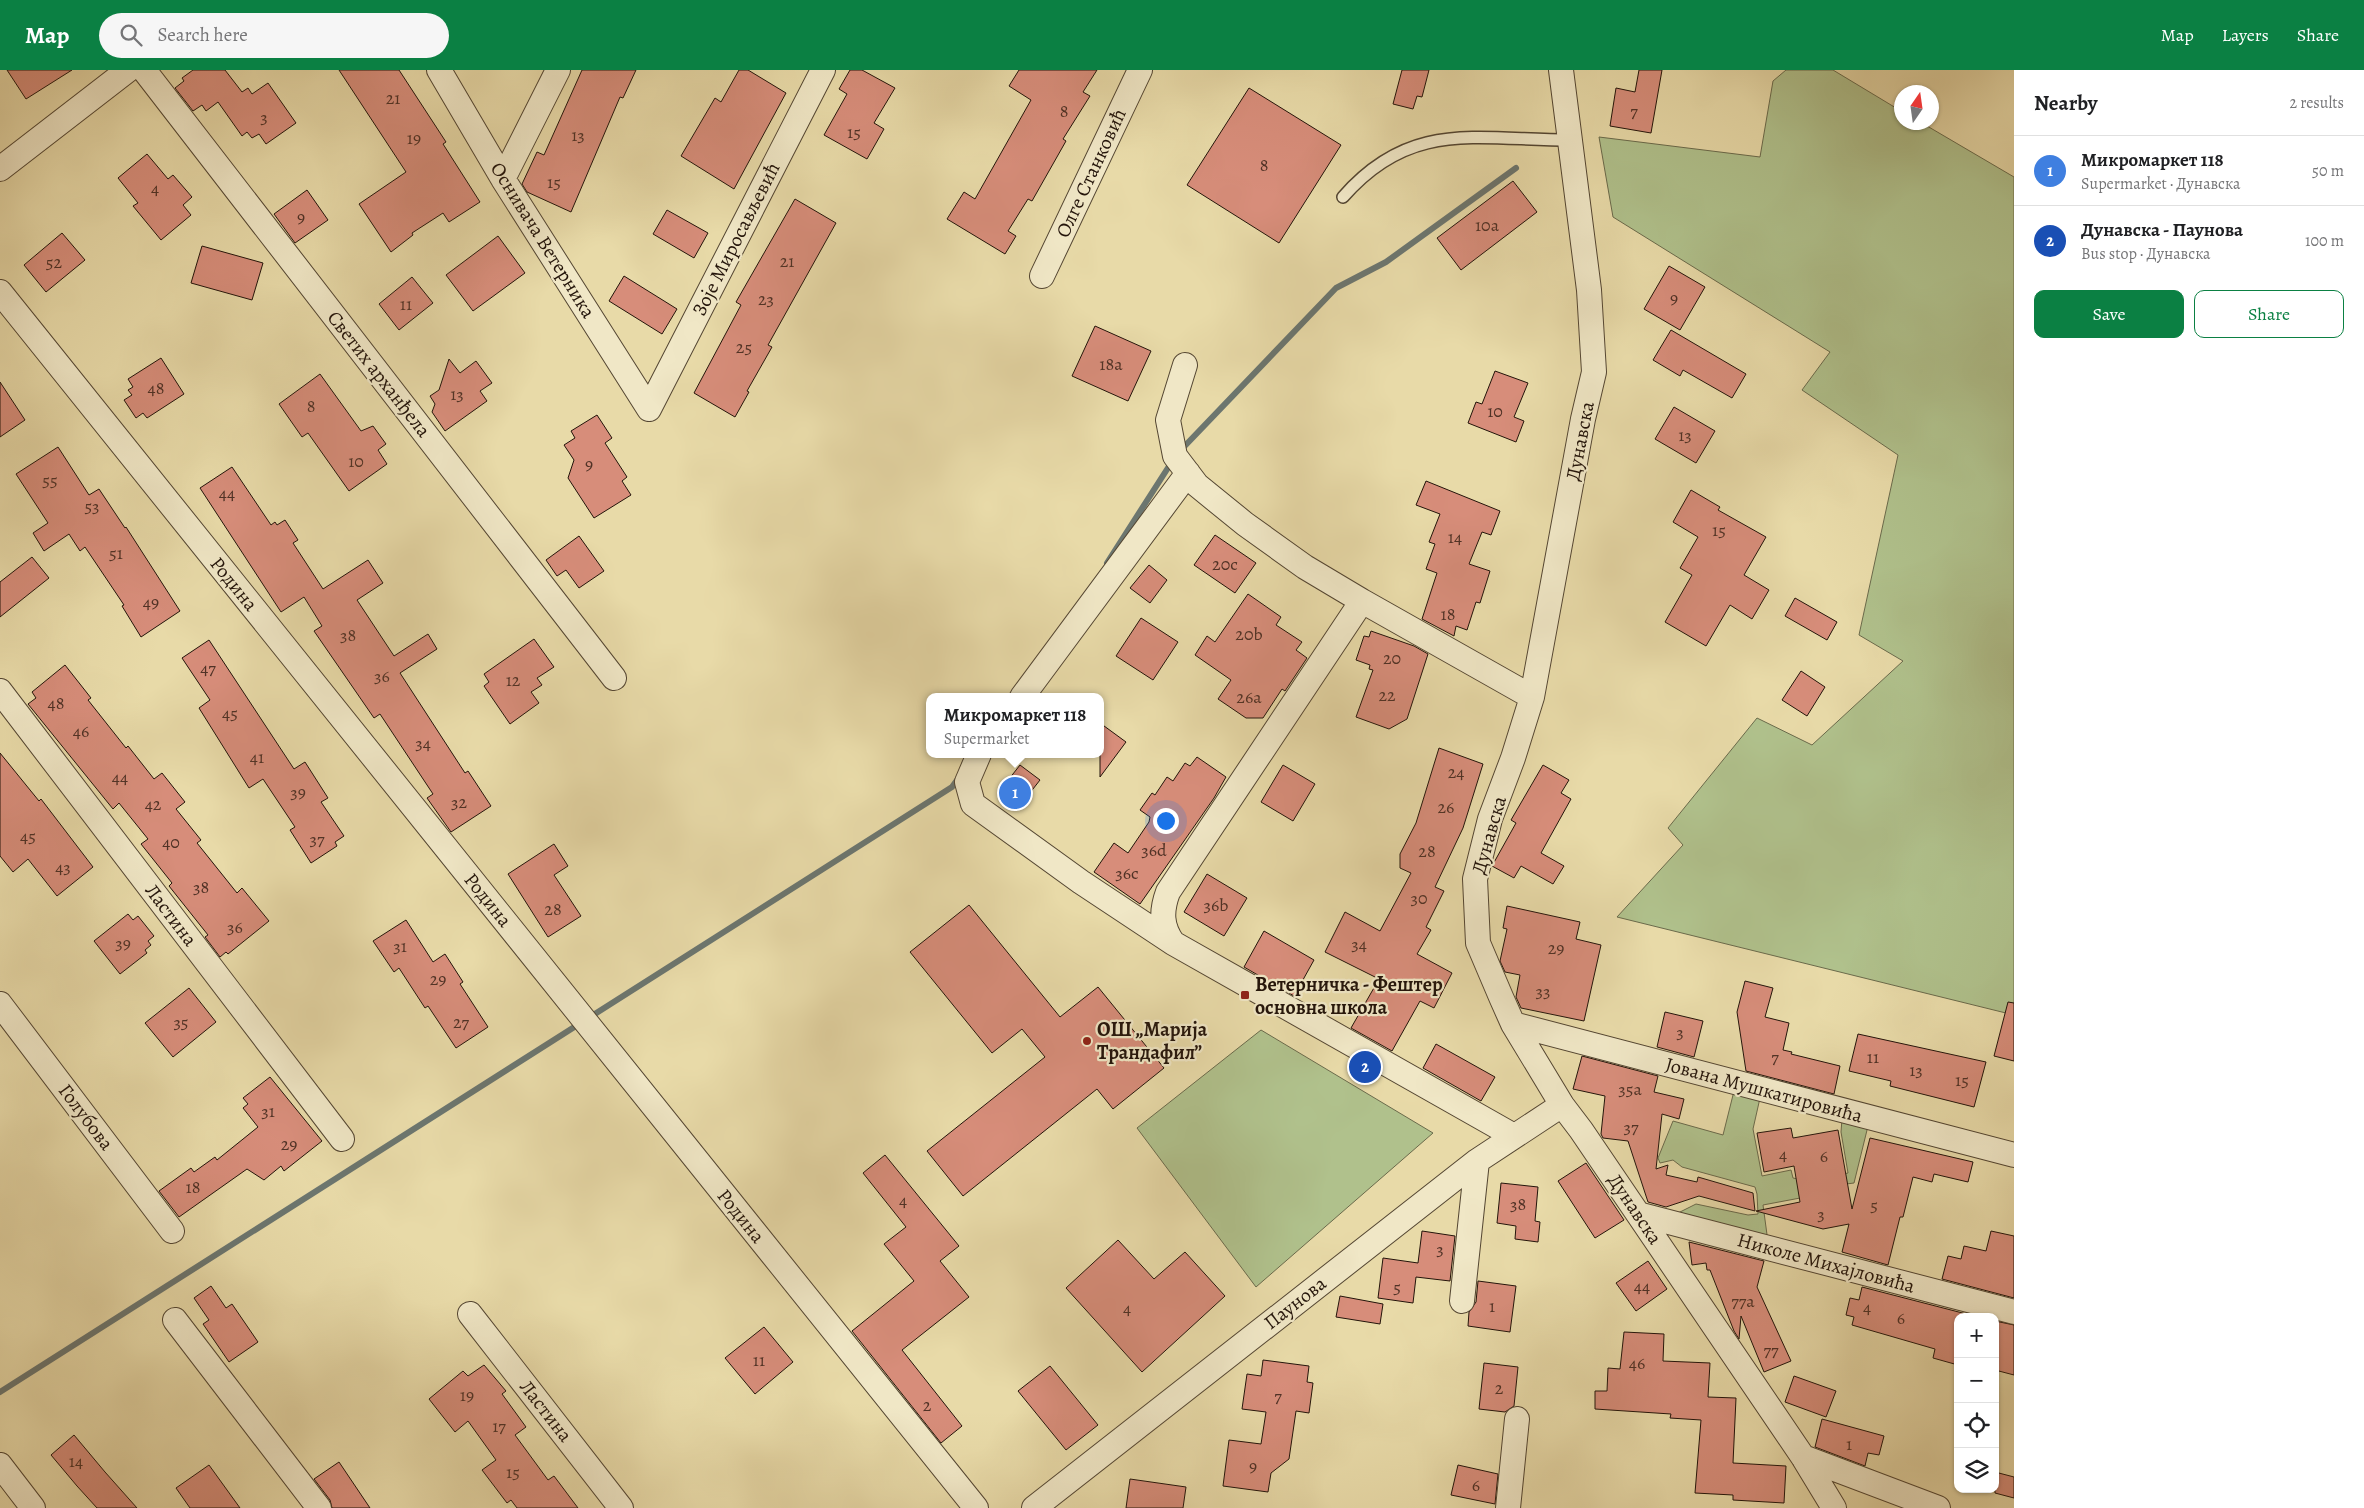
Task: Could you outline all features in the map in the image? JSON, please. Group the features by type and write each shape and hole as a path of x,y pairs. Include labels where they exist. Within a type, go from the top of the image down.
{"street":[{"path":"0,169 102,78 128,70"},
{"name":"Светих арханђела","path":"144,70 614,678"},
{"name":"Оснивача Ветерника","path":"439,70 503,179 649,409"},
{"path":"503,179 558,70"},
{"name":"Зоје Миросављевић","path":"649,409 823,70"},
{"name":"Олге Станковић","path":"1042,276 1140,70"},
{"name":"Дунавска","path":"1560,70 1589,290 1594,372 1532,696 1513,758 1490,819 1475,879 1478,943 1513,1024 1562,1105 1581,1130 1803,1457 1834,1508"},
{"name":"Родина","path":"0,292 976,1508"},
{"path":"1185,366 1168,420 1175,456 1197,485 1245,524 1305,567 1532,696"},
{"path":"1025,693 1188,473"},
{"path":"1173,943 1163,922 1163,907 1168,892 1362,601"},
{"name":"Ластина","path":"0,691 342,1139"},
{"path":"977,758 967,782 974,804 1081,882 1173,943 1514,1136"},
{"name":"Голубова","path":"0,1004 172,1231"},
{"name":"Јована Мушкатировића","path":"1513,1024 2014,1155"},
{"name":"Паунова","path":"1034,1508 1477,1161 1562,1105"},
{"path":"1462,1301 1477,1161"},
{"name":"Николе Михајловића","path":"1638,1214 2014,1312"},
{"name":"Ластина","path":"470,1314 621,1508"},
{"path":"175,1320 319,1508"},
{"path":"1508,1508 1517,1419"},
{"path":"1803,1457 1938,1508"},
{"path":"0,1465 33,1508"}],"lane":[{"path":"1343,197 1360,178 1384,159 1425,142 1488,138 1570,140"}],"green space":[{"path":"1786,70 1833,70 1894,107 1894,130 1934,130 2014,177 2014,1015 1617,917 1683,845 1668,828 1757,718 1812,745 1903,661 1859,635 1898,455 1802,390 1830,352 1613,217 1599,137 1760,157 1773,81"},
{"path":"1261,1030 1433,1133 1256,1287 1137,1128"},
{"path":"1734,1091 1760,1098 1753,1129 1762,1176 1791,1170 1793,1178 1808,1181 1848,1173 1841,1132 1842,1119 1868,1126 1854,1183 1838,1185 1832,1192 1763,1205 1768,1242 1672,1216 1696,1204 1748,1215 1758,1214 1757,1194 1755,1187 1682,1167 1673,1160 1660,1163 1658,1158 1673,1121 1723,1135"}],"building":[{"path":"7,70 72,70 26,99"},
{"path":"193,70 225,70 242,92 248,88 252,94 268,83 296,123 266,144 259,134 252,138 247,132 242,136 218,102 206,111 202,105 193,111 175,88 184,81 182,78"},
{"path":"339,70 399,70 446,142 443,144 480,202 449,222 443,213 412,233 413,235 391,252 359,204 406,172"},
{"path":"582,70 636,70 623,98 620,97 571,212 527,192 522,184 537,152 544,155"},
{"path":"739,70 748,70 786,93 734,189 681,156 715,98 721,102"},
{"path":"850,70 862,70 895,88 874,123 884,129 867,159 824,135 847,94 839,89"},
{"path":"1019,70 1097,70 1083,92 1090,96 1063,139 1066,141 1032,201 1028,199 1008,231 1016,236 1005,254 947,219 964,192 975,199 1031,100 1009,86"},
{"path":"1402,70 1429,70 1422,97 1417,96 1413,109 1393,104"},
{"path":"1639,70 1662,70 1651,133 1610,126 1616,88 1635,92"},
{"path":"1249,88 1341,145 1279,243 1187,185"},
{"path":"147,154 168,179 173,175 192,197 183,205 191,215 161,240 133,206 138,203 118,178"},
{"path":"1513,181 1537,212 1461,270 1437,238"},
{"path":"307,190 328,220 295,243 274,214"},
{"path":"795,199 836,223 768,345 772,347 747,391 749,392 735,417 694,393 741,305 736,302"},
{"path":"667,210 708,233 694,258 653,234"},
{"path":"62,233 85,260 46,292 24,265"},
{"path":"498,236 525,273 473,311 446,275"},
{"path":"202,246 263,263 252,300 191,283"},
{"path":"1669,266 1705,287 1680,330 1644,309"},
{"path":"624,276 677,309 662,334 609,301"},
{"path":"412,277 433,303 399,330 379,304"},
{"path":"1095,326 1151,351 1128,401 1072,376"},
{"path":"1671,330 1746,374 1732,398 1683,370 1680,376 1653,360"},
{"path":"161,358 184,394 147,418 143,413 136,418 124,400 132,395 128,390 133,387 128,379"},
{"path":"449,359 460,373 476,361 492,383 480,391 487,401 445,431 432,412 435,404 430,396 439,390"},
{"path":"1495,371 1528,383 1514,417 1524,421 1516,442 1468,423 1476,402 1482,404"},
{"path":"320,374 361,431 373,426 386,444 378,450 387,464 349,491 308,433 302,437 279,404"},
{"path":"0,382 25,420 0,437"},
{"path":"1674,407 1715,431 1696,463 1655,439"},
{"path":"597,415 612,438 605,443 627,477 622,481 631,495 594,518 568,478 574,460 564,445 575,438 571,431"},
{"path":"58,447 89,495 99,489 180,611 141,637 122,606 124,605 85,547 80,551 69,534 44,551 33,533 48,523 16,474"},
{"path":"232,467 271,525 275,522 277,525 285,520 298,540 293,543 323,589 368,560 383,583 357,600 394,656 428,634 437,649 400,673 465,773 468,771 491,806 451,832 427,798 433,794 380,714 374,718 314,631 322,626 304,597 281,612 200,488"},
{"path":"1426,481 1500,511 1491,535 1482,532 1469,564 1490,571 1480,603 1476,602 1467,630 1456,626 1454,636 1422,619 1437,573 1426,569 1435,544 1429,542 1440,514 1416,505"},
{"path":"1691,490 1720,507 1718,510 1766,537 1744,575 1769,590 1752,619 1730,605 1706,646 1665,622 1692,575 1680,568 1698,537 1673,522"},
{"path":"1215,535 1256,563 1235,593 1194,565"},
{"path":"579,536 604,571 579,588 566,570 557,576 546,560"},
{"path":"32,557 49,578 0,617 0,582"},
{"path":"1149,565 1167,580 1150,603 1130,588"},
{"path":"1248,594 1281,617 1276,625 1302,642 1296,650 1307,658 1285,691 1282,689 1263,718 1246,718 1218,699 1231,680 1195,655 1207,636 1215,642"},
{"path":"1795,598 1837,622 1827,640 1785,616"},
{"path":"1141,618 1178,642 1153,680 1116,656"},
{"path":"1371,631 1414,646 1428,654 1407,719 1389,729 1356,717 1373,670 1369,669 1370,665 1356,660 1364,636 1369,637"},
{"path":"534,639 554,667 537,678 542,685 531,692 539,703 510,724 484,686 489,682 484,674"},
{"path":"209,640 294,769 305,762 328,798 321,802 344,836 335,842 337,846 311,863 290,830 295,827 263,779 249,788 199,708 210,700 182,658"},
{"path":"65,665 91,698 88,700 126,748 128,746 154,779 162,773 185,802 176,809 201,840 197,843 237,893 242,888 269,921 228,954 226,952 220,957 205,937 208,935 169,886 172,883 141,844 148,839 119,803 113,809 28,704 36,698 32,692"},
{"path":"1801,671 1825,687 1807,716 1782,700"},
{"path":"1104,726 1126,742 1100,777 1100,758 1104,758"},
{"path":"1439,748 1483,764 1463,828 1435,887 1444,891 1426,927 1431,930 1417,954 1452,973 1434,1008 1420,1001 1392,1051 1351,1028 1379,979 1325,952 1345,912 1380,931 1411,873 1400,868 1400,854 1416,823"},
{"path":"0,753 39,801 41,799 93,867 57,896 28,859 13,872 0,856"},
{"path":"1197,757 1226,777 1214,798 1140,904 1094,872 1114,843 1128,853 1149,822 1150,817 1140,810 1152,793 1155,795 1167,777 1173,781 1185,763 1190,766"},
{"path":"1020,765 1040,780 1022,803 1002,788"},
{"path":"1283,765 1315,784 1293,821 1261,802"},
{"path":"1543,765 1569,780 1561,793 1571,799 1541,853 1564,866 1553,884 1521,866 1514,878 1492,866 1516,823 1511,820"},
{"path":"554,844 568,866 554,875 581,916 548,937 508,874"},
{"path":"1207,874 1247,898 1224,936 1184,912"},
{"name":"ОШ „Марија Трандафил”","path":"969,905 1060,1017 1098,987 1164,1068 1113,1109 1097,1089 963,1196 927,1151 1045,1057 1022,1029 992,1053 910,952"},
{"path":"1507,906 1580,922 1576,939 1601,945 1584,1021 1521,1008 1516,997 1520,975 1505,972 1500,961 1507,929 1503,928"},
{"path":"128,914 133,920 138,916 154,936 148,941 151,945 145,950 147,953 120,974 94,941"},
{"path":"406,920 433,962 445,954 463,982 460,984 488,1027 456,1048 428,1006 425,1008 399,968 394,972 373,941"},
{"path":"1264,931 1314,960 1294,996 1244,967"},
{"path":"1745,981 1773,988 1765,1017 1789,1023 1783,1050 1792,1052 1791,1054 1840,1066 1834,1094 1746,1071 1737,1012"},
{"path":"189,988 216,1022 173,1057 145,1023"},
{"path":"2008,1002 2014,1003 2014,1061 1994,1056"},
{"path":"1665,1012 1703,1021 1694,1057 1657,1047"},
{"path":"1858,1034 1986,1062 1974,1107 1890,1086 1891,1081 1849,1071"},
{"path":"1436,1044 1495,1077 1481,1101 1423,1068"},
{"path":"1582,1056 1658,1076 1654,1092 1684,1099 1679,1119 1662,1114 1656,1169 1668,1165 1666,1175 1697,1182 1698,1177 1753,1193 1755,1211 1699,1196 1666,1207 1648,1202 1628,1141 1603,1138 1601,1134 1605,1096 1573,1089"},
{"path":"270,1077 322,1141 284,1171 281,1166 264,1180 247,1169 179,1217 159,1191 191,1168 194,1172 215,1157 217,1160 258,1127 243,1108 248,1104 243,1098"},
{"path":"1791,1128 1793,1138 1838,1130 1852,1209 1870,1138 1973,1162 1968,1182 1934,1174 1932,1182 1913,1177 1903,1217 1900,1217 1888,1265 1842,1252 1849,1224 1823,1229 1756,1211 1800,1202 1794,1166 1764,1172 1757,1133"},
{"path":"885,1155 959,1246 940,1261 969,1297 902,1350 962,1426 941,1443 852,1331 914,1281 884,1244 906,1227 863,1173"},
{"path":"1586,1163 1624,1220 1595,1238 1558,1181"},
{"path":"1501,1183 1538,1187 1535,1221 1540,1222 1538,1242 1515,1239 1516,1226 1497,1223"},
{"path":"1422,1231 1455,1236 1450,1281 1416,1277 1413,1303 1378,1298 1383,1258 1418,1263"},
{"path":"1991,1231 2014,1236 2014,1298 1942,1279 1948,1256 1961,1259 1964,1246 1986,1251"},
{"path":"1118,1240 1154,1279 1185,1252 1225,1296 1142,1372 1066,1288"},
{"path":"1689,1242 1764,1261 1757,1287 1791,1361 1764,1372 1741,1316 1739,1339 1734,1331 1710,1270 1707,1270 1706,1263 1692,1265"},
{"path":"1648,1261 1667,1289 1636,1311 1616,1283"},
{"path":"1478,1281 1516,1286 1510,1332 1468,1326 1469,1312 1476,1302"},
{"path":"211,1286 226,1308 232,1304 258,1342 229,1362 203,1324 209,1320 194,1298"},
{"path":"1862,1287 1963,1313 1954,1313 1954,1364 1933,1358 1935,1349 1852,1325 1854,1317 1846,1315 1850,1298 1859,1300"},
{"path":"1340,1296 1383,1304 1380,1324 1336,1317"},
{"path":"1999,1322 2014,1325 2014,1375 1999,1371"},
{"path":"764,1327 793,1362 755,1394 725,1358"},
{"path":"1624,1332 1664,1334 1663,1361 1710,1363 1708,1397 1736,1398 1733,1463 1786,1466 1784,1503 1733,1500 1733,1495 1695,1493 1701,1420 1670,1418 1671,1414 1595,1409 1595,1391 1607,1391 1608,1368 1620,1369"},
{"path":"1263,1360 1309,1366 1307,1382 1313,1383 1309,1413 1296,1411 1289,1459 1271,1473 1268,1492 1223,1486 1229,1440 1261,1444 1266,1412 1242,1409 1247,1374 1261,1376"},
{"path":"1484,1363 1518,1367 1514,1406 1505,1412 1479,1409"},
{"path":"484,1365 506,1391 502,1394 526,1427 515,1435 548,1480 554,1476 578,1508 517,1508 511,1500 507,1503 482,1470 496,1460 468,1421 455,1432 429,1399 463,1371 468,1376"},
{"path":"1050,1366 1098,1425 1066,1450 1018,1391"},
{"path":"1794,1376 1836,1391 1826,1417 1785,1402"},
{"path":"1822,1419 1884,1436 1879,1455 1868,1453 1865,1466 1815,1447"},
{"path":"74,1435 137,1508 97,1508 77,1486 51,1455"},
{"path":"339,1462 370,1508 332,1508 330,1500 314,1479"},
{"path":"209,1465 240,1508 190,1508 176,1488"},
{"path":"1458,1465 1498,1474 1495,1504 1451,1495"},
{"path":"1999,1473 2014,1477 2014,1498 1995,1493 1999,1493"},
{"path":"1130,1479 1186,1487 1183,1508 1126,1508"}],"waterway":[{"path":"1179,452 1336,288 1386,262 1516,168"},
{"path":"1107,563 1173,460"},
{"path":"0,1392 952,787 960,776"}],"place":[{"name":"Микромаркет 118","path":"1015,793"},
{"name":"Ветерничка - Фештер основна школа","path":"1245,995"},
{"name":"ОШ „Марија Трандафил”","path":"1087,1041"},
{"name":"Дунавска - Паунова","path":"1365,1067"}]}
